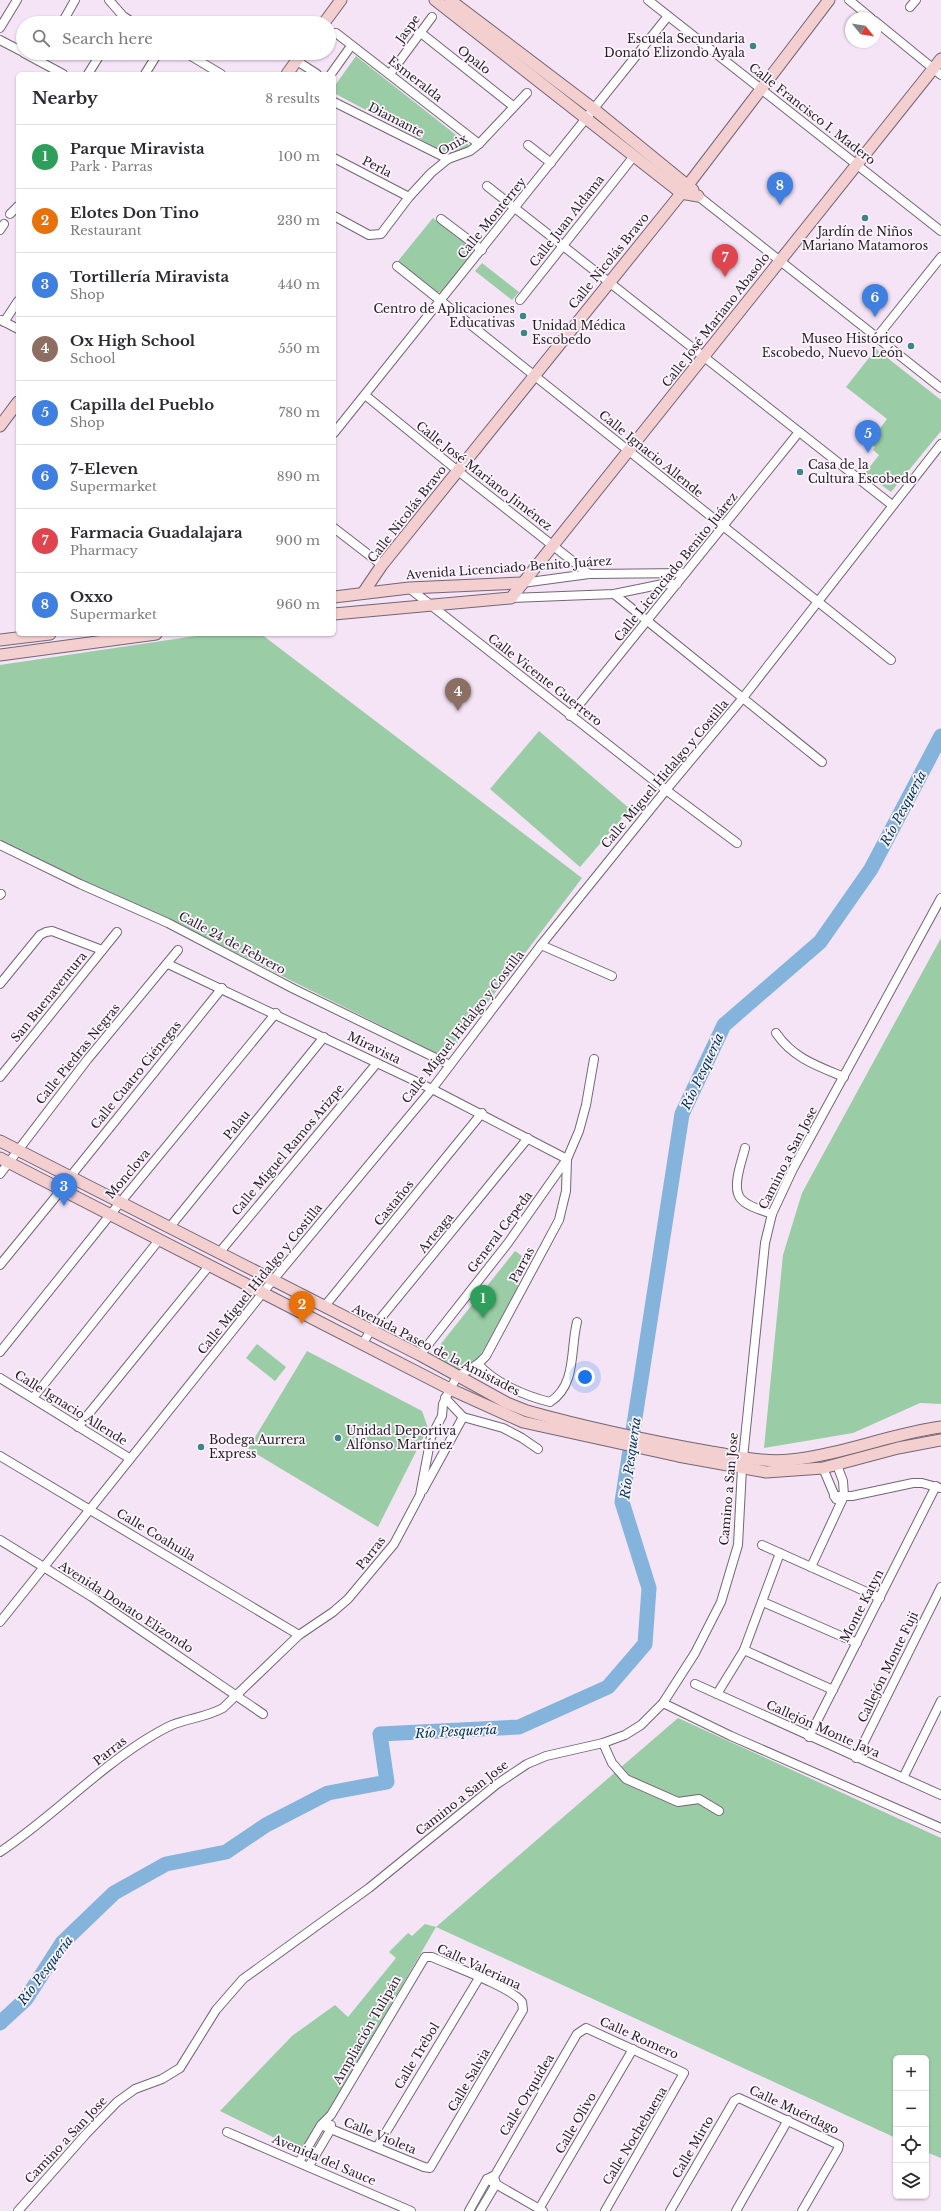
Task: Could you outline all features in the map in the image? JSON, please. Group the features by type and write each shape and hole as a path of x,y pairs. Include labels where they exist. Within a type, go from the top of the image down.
{"street":[{"path":"0,28 17,0"},
{"path":"66,16 76,0"},
{"path":"109,0 119,16"},
{"path":"329,16 341,0"},
{"path":"434,0 634,156 684,189 698,196 941,388"},
{"path":"450,0 595,110 684,189"},
{"name":"Calle Francisco I. Madero","path":"648,0 941,231"},
{"name":"Calle Nicolás Bravo","path":"362,593 382,565 684,189 829,0"},
{"path":"849,0 864,12"},
{"path":"910,7 916,0"},
{"name":"Calle Monterrey","path":"336,431 586,119 595,110 668,16"},
{"name":"Jaspe","path":"390,74 432,18"},
{"path":"881,26 937,72"},
{"name":"Esmeralda","path":"336,33 479,144"},
{"name":"Opalo","path":"421,33 513,106"},
{"path":"0,40 16,49"},
{"path":"332,72 351,46"},
{"name":"Calle José Mariano Abasolo","path":"511,598 780,262 856,164 937,72 941,58"},
{"path":"89,72 96,60"},
{"path":"146,72 154,60"},
{"path":"195,60 208,71"},
{"path":"289,72 298,60"},
{"path":"303,60 315,72"},
{"path":"39,61 59,72"},
{"name":"Onix","path":"336,217 369,234 377,236 386,229 409,197 448,159 470,151 479,144 513,106 527,93"},
{"name":"Diamante","path":"336,103 448,159"},
{"path":"528,145 551,163"},
{"name":"Calle Juan Aldama","path":"520,300 634,156"},
{"name":"Perla","path":"336,159 409,197"},
{"path":"487,186 892,505"},
{"path":"10,214 16,208"},
{"path":"441,219 482,250"},
{"path":"876,337 941,257"},
{"name":"Calle Ignacio Allende","path":"397,266 437,296 441,301 723,528 891,660"},
{"path":"16,304 2,321 16,328"},
{"name":"Calle José Mariano Jiménez","path":"364,396 589,574"},
{"path":"0,426 16,405"},
{"name":"Calle Licenciado Benito Juárez","path":"570,716 799,432"},
{"name":"Calle Miguel Hidalgo y Costilla","path":"0,1622 273,1280 432,1089 541,945 666,790 742,699 885,518 892,505 941,444"},
{"path":"336,530 382,565"},
{"name":"Avenida Licenciado Benito Juárez","path":"336,597 409,588 522,583 589,574 685,573"},
{"path":"336,614 511,598 614,594 663,584 677,584"},
{"name":"Calle Vicente Guerrero","path":"409,588 570,716 737,843"},
{"path":"614,594 742,699 822,762"},
{"path":"0,640 33,636"},
{"path":"0,655 141,636"},
{"name":"Calle 24 de Febrero","path":"0,846 80,884 168,923 294,989 450,1065"},
{"name":"Camino a San Jose","path":"18,2211 44,2180 113,2106 135,2089 162,2079 180,2068 216,2010 243,1979 369,1888 497,1784 521,1768 546,1756 603,1743 625,1735 641,1725 663,1703 695,1653 721,1602 738,1545 743,1463 761,1269 772,1214 941,898"},
{"path":"0,984 40,935 46,932 52,931 102,950"},
{"name":"San Buenaventura","path":"0,1077 117,932"},
{"path":"541,945 612,976"},
{"name":"Calle Piedras Negras","path":"0,1174 4,1160 17,1150 87,1060 168,964 178,950"},
{"name":"Miravista","path":"168,964 276,1013 482,1113 567,1159"},
{"name":"Calle Cuatro Ciénegas","path":"70,1177 222,988"},
{"name":"Monclova","path":"0,1352 276,1013"},
{"path":"776,1033 782,1042 806,1062 844,1077"},
{"name":"Palau","path":"169,1228 324,1037"},
{"name":"Parras","path":"0,1852 45,1820 126,1752 146,1739 171,1725 209,1715 223,1708 238,1696 299,1635 341,1606 394,1544 420,1496 431,1437 442,1416 447,1393 457,1377 478,1364 495,1343 559,1220 566,1191 567,1159 579,1131 594,1059"},
{"name":"Calle Miguel Ramos Arizpe","path":"219,1253 377,1063"},
{"name":"Castaños","path":"324,1307 482,1113"},
{"name":"Arteaga","path":"363,1343 371,1330 528,1138"},
{"name":"Avenida Paseo de la Amistades","path":"0,1141 420,1355 457,1377 507,1403 551,1417 679,1451"},
{"path":"745,1148 737,1187 738,1195 745,1203 772,1214"},
{"name":"General Cepeda","path":"420,1355 508,1244 567,1159"},
{"name":"Avenida Paseo de la Amistades","path":"4,1160 209,1266 363,1343 447,1393 478,1402 523,1422 743,1463 773,1472 823,1468 898,1448 941,1440"},
{"path":"0,1265 62,1189"},
{"path":"33,1398 159,1240"},
{"path":"78,1427 209,1266"},
{"path":"478,1364 486,1373 531,1397 550,1402 560,1396 568,1380 573,1339 577,1322"},
{"name":"Calle Ignacio Allende","path":"0,1378 130,1458"},
{"path":"447,1393 463,1417 502,1428 522,1438 538,1449"},
{"path":"420,1496 463,1417"},
{"name":"Avenida Paseo de la Amistades","path":"743,1463 790,1460 836,1452 886,1437 941,1427"},
{"name":"Calle Coahuila","path":"0,1456 299,1635"},
{"path":"811,1567 844,1496 843,1481 837,1465"},
{"path":"823,1468 840,1507"},
{"path":"834,1496 844,1496 913,1483 938,1487"},
{"name":"Monte Katyn","path":"809,1737 938,1487"},
{"name":"Avenida Donato Elizondo","path":"0,1540 92,1597 263,1714"},
{"path":"762,1545 880,1598"},
{"path":"717,1694 744,1650 764,1602 780,1554"},
{"name":"Callejón Monte Fuji","path":"856,1758 941,1586"},
{"path":"764,1602 857,1643"},
{"path":"744,1650 833,1690"},
{"name":"Callejón Monte Jaya","path":"695,1684 809,1737 941,1795"},
{"path":"902,1778 941,1701"},
{"path":"663,1703 753,1745 941,1828"},
{"path":"603,1743 612,1764 626,1779 678,1802 699,1799 719,1810"},
{"name":"Calle Valeriana","path":"425,1957 432,1957 478,1978 510,1993 522,2002"},
{"name":"Ampliación Tulipán","path":"299,2162 321,2125 331,2115 425,1957"},
{"name":"Calle Trébol","path":"376,2147 478,1978"},
{"name":"Calle Salvia","path":"430,2168 523,2010 522,2002"},
{"name":"Calle Romero","path":"583,2028 589,2029 684,2073"},
{"name":"Calle Orquídea","path":"469,2211 577,2034 583,2028"},
{"name":"Calle Olivo","path":"541,2210 633,2049"},
{"name":"Calle Nochebuena","path":"605,2211 684,2073"},
{"name":"Calle Muérdago","path":"739,2098 838,2145 838,2149 802,2211"},
{"name":"Calle Mirto","path":"670,2211 734,2101 739,2098"},
{"path":"309,2166 331,2129 331,2115"},
{"path":"736,2211 788,2120"},
{"name":"Calle Violeta","path":"321,2125 424,2167 430,2168"},
{"name":"Avenida del Sauce","path":"227,2132 411,2211"},
{"path":"491,2177 496,2184 541,2210"},
{"path":"480,2211 496,2184"}],"green space":[{"path":"356,56 470,146 450,155 336,94 336,84"},
{"path":"433,218 471,248 472,255 444,292 437,292 398,261"},
{"path":"482,263 519,292 512,300 475,271"},
{"path":"876,349 941,400 941,431 891,492 865,473 879,455 873,450 875,447 869,443 887,419 846,387"},
{"path":"196,636 264,636 582,878 450,1052 442,1056 176,923 81,881 0,841 0,665"},
{"path":"539,731 630,809 580,867 490,789"},
{"path":"941,938 941,1404 920,1403 853,1433 764,1448 783,1255 802,1193"},
{"path":"515,1251 522,1256 517,1291 499,1328 467,1374 432,1355"},
{"path":"257,1344 286,1367 275,1381 246,1358"},
{"name":"Unidad Deportiva Alfonso Martínez","path":"307,1351 422,1411 428,1428 378,1527 248,1449"},
{"path":"678,1718 941,1838 941,2158 929,2153 929,2055 893,2055 893,2137 436,1927"},
{"path":"425,1924 436,1927 305,2153 220,2111 292,2036 335,2005 348,2017 396,1958 389,1952 408,1933 412,1936"}],"waterway":[{"name":"Río Pesquería","path":"0,2023 26,1999 62,1943 114,1893 166,1864 226,1852 266,1825 328,1793 387,1782 380,1734 519,1727 608,1687 645,1644 649,1588 622,1502 682,1114 724,1025 820,942 871,869 941,736"}],"place":[{"name":"Escuela Secundaria Donato Elizondo Ayala","path":"753,46"},
{"name":"Oxxo","path":"780,205"},
{"name":"Jardín de Niños Mariano Matamoros","path":"865,218"},
{"name":"Farmacia Guadalajara","path":"725,277"},
{"name":"Centro de Aplicaciones Educativas","path":"523,316"},
{"name":"7-Eleven","path":"875,317"},
{"name":"Unidad Médica Escobedo","path":"524,333"},
{"name":"Museo Histórico Escobedo, Nuevo León","path":"911,346"},
{"name":"Capilla del Pueblo","path":"868,453"},
{"name":"Casa de la Cultura Escobedo","path":"800,472"},
{"name":"Ox High School","path":"458,711"},
{"name":"Tortillería Miravista","path":"64,1206"},
{"name":"Parque Miravista","path":"483,1318"},
{"name":"Elotes Don Tino","path":"302,1324"},
{"name":"Unidad Deportiva Alfonso Martínez","path":"338,1438"},
{"name":"Bodega Aurrera Express","path":"201,1447"}]}
